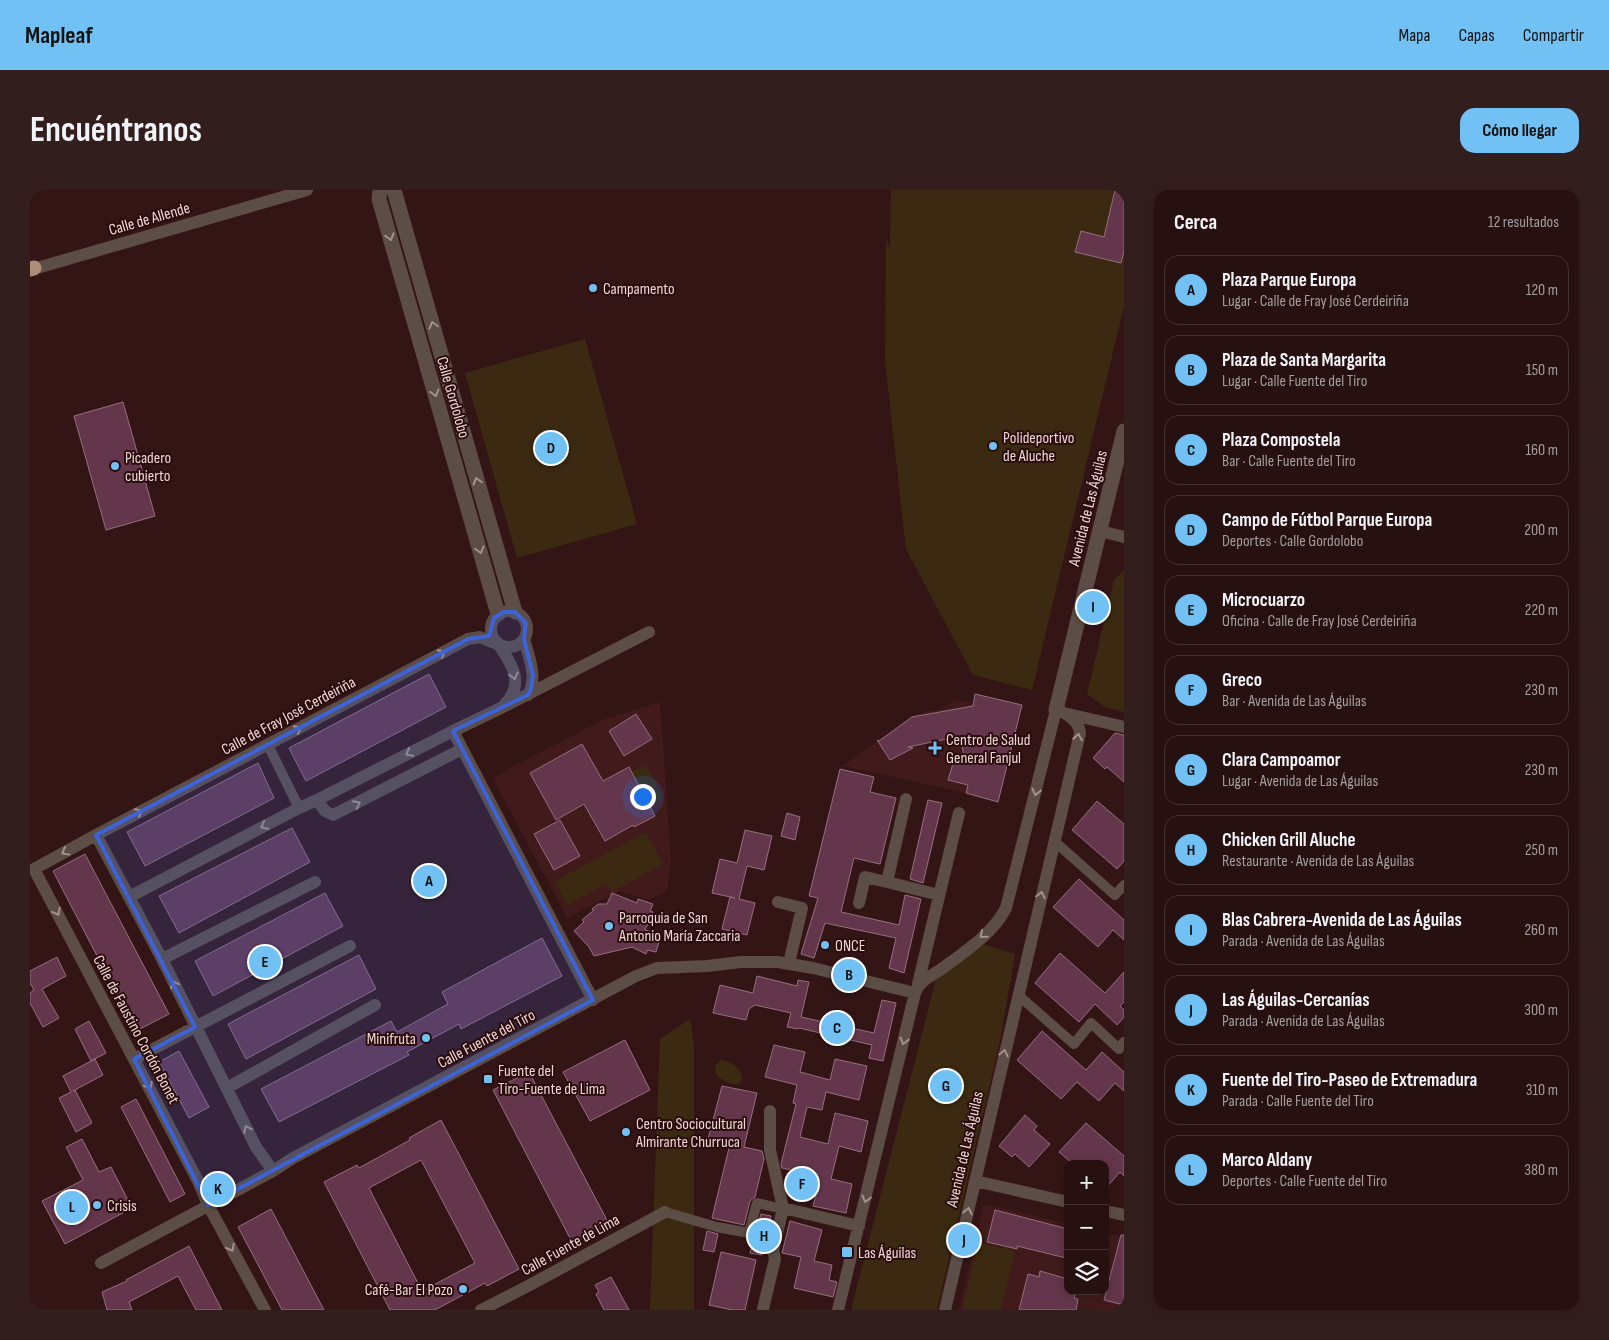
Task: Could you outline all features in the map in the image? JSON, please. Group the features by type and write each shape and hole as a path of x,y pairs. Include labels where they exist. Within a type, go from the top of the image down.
{"street":[{"name":"Calle de Allende","path":"31,269 307,190"},
{"name":"Calle Gordolobo","path":"380,190 379,199 498,614"},
{"name":"Calle Gordolobo","path":"394,190 515,612"},
{"name":"Avenida de Las Águilas","path":"917,989 982,937 999,919 1006,908 1060,711 1124,431"},
{"path":"1100,531 1124,537"},
{"path":"503,707 512,698 517,681 507,657 494,640 490,629 494,618 504,612 515,612 524,618 526,624 527,629 524,639 533,675 531,689 528,694"},
{"path":"129,897 299,808 503,707 648,632"},
{"name":"Calle de Fray José Cerdeiriña","path":"34,868 468,639 480,637 498,644"},
{"path":"498,644 510,648 524,639"},
{"path":"1060,711 1124,727"},
{"name":"Avenida de Las Águilas","path":"945,1310 1080,732 1078,725 1071,717 1060,711"},
{"path":"453,731 593,1000"},
{"path":"268,745 299,808"},
{"path":"318,800 325,811 333,815 462,750"},
{"path":"887,882 906,799"},
{"path":"838,1310 959,814"},
{"path":"96,835 162,959 256,1147 273,1171"},
{"path":"1054,841 1115,895 1124,885"},
{"name":"Calle de Faustino Cordón Bonet","path":"34,868 190,1166 208,1205 265,1310"},
{"path":"859,903 865,877 939,895"},
{"path":"162,959 315,882"},
{"path":"778,902 802,908 789,963"},
{"path":"134,1059 350,946"},
{"name":"Calle Fuente del Tiro","path":"102,1263 273,1171 301,1153 636,976 657,968 707,966 740,962 778,962 917,989"},
{"path":"1018,995 1074,1044 1091,1024 1119,1049 1124,1042"},
{"path":"228,1088 375,1005"},
{"path":"763,1309 775,1259 773,1250 778,1208 770,1150 770,1111"},
{"path":"975,1180 1064,1201"},
{"path":"665,1212 717,1227 750,1233 757,1203 859,1226"},
{"name":"Calle Fuente de Lima","path":"487,1309 665,1212"},
{"path":"1109,1212 1124,1215"}],"highlighted area":[{"path":"504,612 515,612 526,623 524,639 533,675 528,695 453,731 593,1000 208,1205 134,1059 195,1027 96,835 468,639 489,636 494,618"}],"shaded area":[{"name":"Polideportivo de Aluche","path":"891,190 1124,190 1124,306 1032,690 973,675 906,549 885,360 886,239 890,248"},
{"path":"585,339 637,524 517,558 465,373"},
{"path":"1124,570 1124,712 1105,707 1087,694 1114,580"},
{"name":"Centro de Salud General Fanjul","path":"975,694 1022,705 1012,743 1000,750 1010,753 1007,765 1004,765 1001,775 1005,776 998,802 966,793 843,766 916,714 941,709 955,700 973,703"},
{"path":"660,702 671,862 667,891 649,900 619,891 567,918 493,778 605,719"},
{"path":"646,765 663,797 649,805 631,772"},
{"path":"646,832 663,864 612,892 607,884 567,905 555,881"},
{"path":"983,944 1015,954 1000,1041 937,1310 851,1310 936,979"},
{"path":"690,1019 694,1046 694,1310 650,1310 660,1039"},
{"path":"721,1060 738,1068 742,1079 739,1084 728,1083 716,1073 716,1064"},
{"path":"984,1204 1064,1223 1064,1295 1109,1295 1109,1234 1124,1237 1124,1310 959,1310"},
{"path":"978,1243 1015,1251 1001,1310 962,1310"}],"building":[{"path":"1115,190 1124,190 1124,251 1121,263 1075,252 1081,231 1104,237"},
{"name":"Picadero cubierto","path":"123,402 155,516 106,530 74,416"},
{"path":"429,674 446,707 306,781 289,748"},
{"name":"Centro de Salud General Fanjul","path":"975,694 1022,705 998,802 966,793 968,785 948,780 955,757 964,759 961,736 908,747 913,748 890,760 877,740 879,741 912,717 973,706"},
{"path":"636,714 652,739 624,756 609,731"},
{"path":"1115,733 1124,735 1124,782 1093,758"},
{"path":"582,744 603,781 629,767 655,816 634,827 633,825 605,841 584,804 556,820 530,773"},
{"path":"258,763 274,798 145,866 127,832"},
{"path":"840,769 874,777 870,792 896,798 880,864 854,858 841,912 899,925 905,895 921,899 904,973 889,968 896,938 825,923 814,958 801,954 818,898 809,896"},
{"path":"928,800 942,803 923,883 910,879"},
{"path":"1097,801 1124,824 1124,861 1117,869 1072,830"},
{"path":"787,813 800,817 795,840 781,836"},
{"path":"560,820 580,856 554,870 534,834"},
{"path":"292,828 310,862 179,933 159,896"},
{"path":"745,830 772,836 764,870 747,866 739,899 755,903 747,935 722,929 730,897 735,898 712,893 720,859 737,863"},
{"path":"85,854 169,1014 136,1031 53,871"},
{"path":"1079,879 1124,920 1124,940 1113,930 1098,947 1053,907"},
{"path":"325,893 343,926 213,996 195,961"},
{"name":"Parroquia de San Antonio María Zaccaria","path":"612,893 637,903 638,899 653,904 650,911 653,912 645,930 661,935 656,952 647,950 646,954 632,947 594,956 589,947 574,931 598,904 607,904"},
{"path":"542,938 562,976 461,1029 459,1024 407,1052 409,1055 279,1122 261,1089 391,1021 397,1032 448,1004 442,992"},
{"path":"1060,953 1105,993 1124,972 1124,1002 1120,1006 1124,1010 1124,1017 1117,1025 1095,1004 1079,1022 1035,983"},
{"path":"359,955 376,989 246,1059 228,1024"},
{"path":"57,957 66,976 42,989 59,1018 43,1027 30,1003 30,993 34,990 30,983 30,971"},
{"path":"757,976 797,986 798,980 809,982 801,1017 874,1033 882,1000 896,1003 883,1061 869,1058 872,1045 799,1028 787,1027 791,1013 755,1005 749,1009 746,1020 713,1013 720,985 753,993"},
{"path":"89,1021 106,1053 91,1061 75,1029"},
{"path":"1042,1031 1086,1070 1102,1052 1124,1072 1124,1091 1115,1083 1099,1101 1077,1082 1061,1099 1017,1060"},
{"path":"625,1040 650,1090 590,1121 563,1072"},
{"path":"774,1045 805,1052 800,1072 830,1080 835,1059 867,1066 859,1100 826,1092 822,1110 807,1107 800,1137 828,1144 835,1113 868,1121 861,1152 839,1146 831,1179 852,1184 846,1213 813,1206 816,1195 795,1191 800,1172 782,1168 781,1164 796,1104 793,1103 797,1085 765,1077"},
{"path":"179,1051 209,1107 189,1118 159,1062"},
{"path":"95,1059 103,1075 73,1091 75,1090 92,1123 76,1132 59,1098 71,1092 63,1076"},
{"path":"529,1072 609,1224 573,1244 493,1090"},
{"path":"722,1086 757,1093 744,1147 762,1151 764,1159 755,1197 750,1201 744,1225 712,1218 730,1144 708,1139"},
{"path":"136,1099 185,1194 170,1202 121,1107"},
{"path":"1025,1115 1037,1126 1034,1130 1050,1144 1029,1167 1015,1154 1012,1157 999,1146"},
{"path":"441,1120 519,1269 487,1286 485,1283 435,1310 390,1310 324,1182 357,1165 359,1168 410,1140 409,1138","holes":["421,1160 475,1263 422,1291 369,1188"]},
{"path":"1086,1123 1124,1156 1124,1176 1120,1172 1109,1184 1109,1160 1068,1160 1059,1152"},
{"path":"82,1139 99,1172 111,1167 132,1208 65,1244 42,1201 83,1180 66,1147"},
{"path":"271,1209 324,1310 282,1310 238,1227"},
{"path":"995,1210 1064,1228 1064,1258 1017,1246 1017,1249 987,1242"},
{"path":"761,1214 771,1216 762,1255 750,1253"},
{"path":"790,1221 822,1230 814,1261 832,1265 829,1280 837,1282 833,1297 794,1288 801,1257 782,1253"},
{"path":"707,1231 718,1234 714,1252 703,1250"},
{"path":"1121,1235 1124,1235 1124,1305 1104,1300 1105,1295 1109,1295 1109,1281"},
{"path":"189,1246 222,1310 196,1310 178,1276 129,1302 132,1310 107,1310 102,1292 127,1281"},
{"path":"721,1252 756,1260 745,1310 732,1310 709,1305"},
{"path":"1040,1271 1064,1278 1064,1295 1075,1295 1074,1298 1078,1299 1076,1310 1019,1310 1028,1274 1039,1277"},
{"path":"611,1277 629,1310 604,1310 596,1294 599,1292 595,1285"}],"place":[{"name":"Campamento","path":"593,288"},
{"name":"Polideportivo de Aluche","path":"993,446"},
{"name":"Campo de Fútbol Parque Europa","path":"551,448"},
{"name":"Picadero cubierto","path":"115,466"},
{"name":"Blas Cabrera-Avenida de Las Águilas","path":"1093,607"},
{"name":"Centro de Salud General Fanjul","path":"935,748"},
{"name":"Plaza Parque Europa","path":"429,881"},
{"name":"Parroquia de San Antonio María Zaccaria","path":"609,926"},
{"name":"ONCE","path":"825,945"},
{"name":"Microcuarzo","path":"265,962"},
{"name":"Plaza de Santa Margarita","path":"849,975"},
{"name":"Plaza Compostela","path":"837,1028"},
{"name":"Minifruta","path":"426,1038"},
{"name":"Fuente del Tiro-Fuente de Lima","path":"488,1079"},
{"name":"Clara Campoamor","path":"946,1086"},
{"name":"Centro Sociocultural Almirante Churruca","path":"626,1132"},
{"name":"Greco","path":"802,1184"},
{"name":"Fuente del Tiro-Paseo de Extremadura","path":"218,1189"},
{"name":"Crisis","path":"97,1205"},
{"name":"Marco Aldany","path":"72,1207"},
{"name":"Chicken Grill Aluche","path":"764,1236"},
{"name":"Las Águilas-Cercanías","path":"964,1240"},
{"name":"Las Águilas","path":"847,1252"},
{"name":"Café-Bar El Pozo","path":"463,1289"}]}
